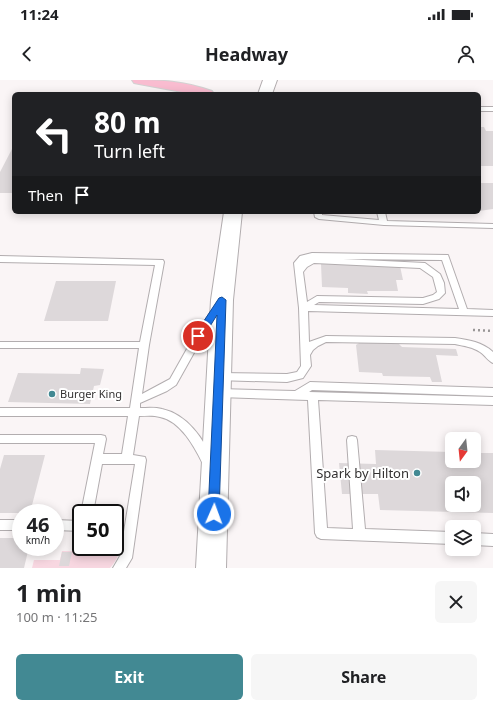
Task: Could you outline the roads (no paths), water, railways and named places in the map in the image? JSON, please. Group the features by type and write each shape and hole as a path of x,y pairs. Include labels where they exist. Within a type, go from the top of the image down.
{"highway":[{"path":"139,80 190,88 201,92"}],"main road":[{"path":"266,92 270,80"},
{"path":"212,568 222,300 233,214"}],"lane":[{"path":"481,109 493,109"},
{"path":"318,214 319,217 384,223 493,226"},
{"path":"382,214 384,223"},
{"path":"218,385 294,377 300,374 306,366 307,353 298,263 303,258 312,256 445,258 464,312"},
{"path":"0,259 160,262 144,345 127,459"},
{"path":"299,272 304,265 312,260 415,264 422,265 438,275 441,284 441,293 436,297 423,301 317,299 303,308"},
{"path":"135,406 172,382 222,300"},
{"path":"303,308 493,313"},
{"path":"307,353 308,348 314,343 326,339 455,341 471,343 484,349 493,359"},
{"path":"0,345 144,345"},
{"path":"218,385 297,395 493,401"},
{"path":"297,395 310,386 493,392"},
{"path":"313,395 321,533 445,538"},
{"path":"0,412 135,406 150,412 167,414 185,426 206,455 215,488"},
{"path":"0,439 100,439 89,504"},
{"path":"352,440 359,534"},
{"path":"97,459 141,460 126,558 119,568"},
{"path":"0,525 12,525"},
{"path":"481,539 493,540"}],"place":[{"name":"Burger King","path":"52,394"},
{"name":"Spark by Hilton","path":"417,473"}]}
